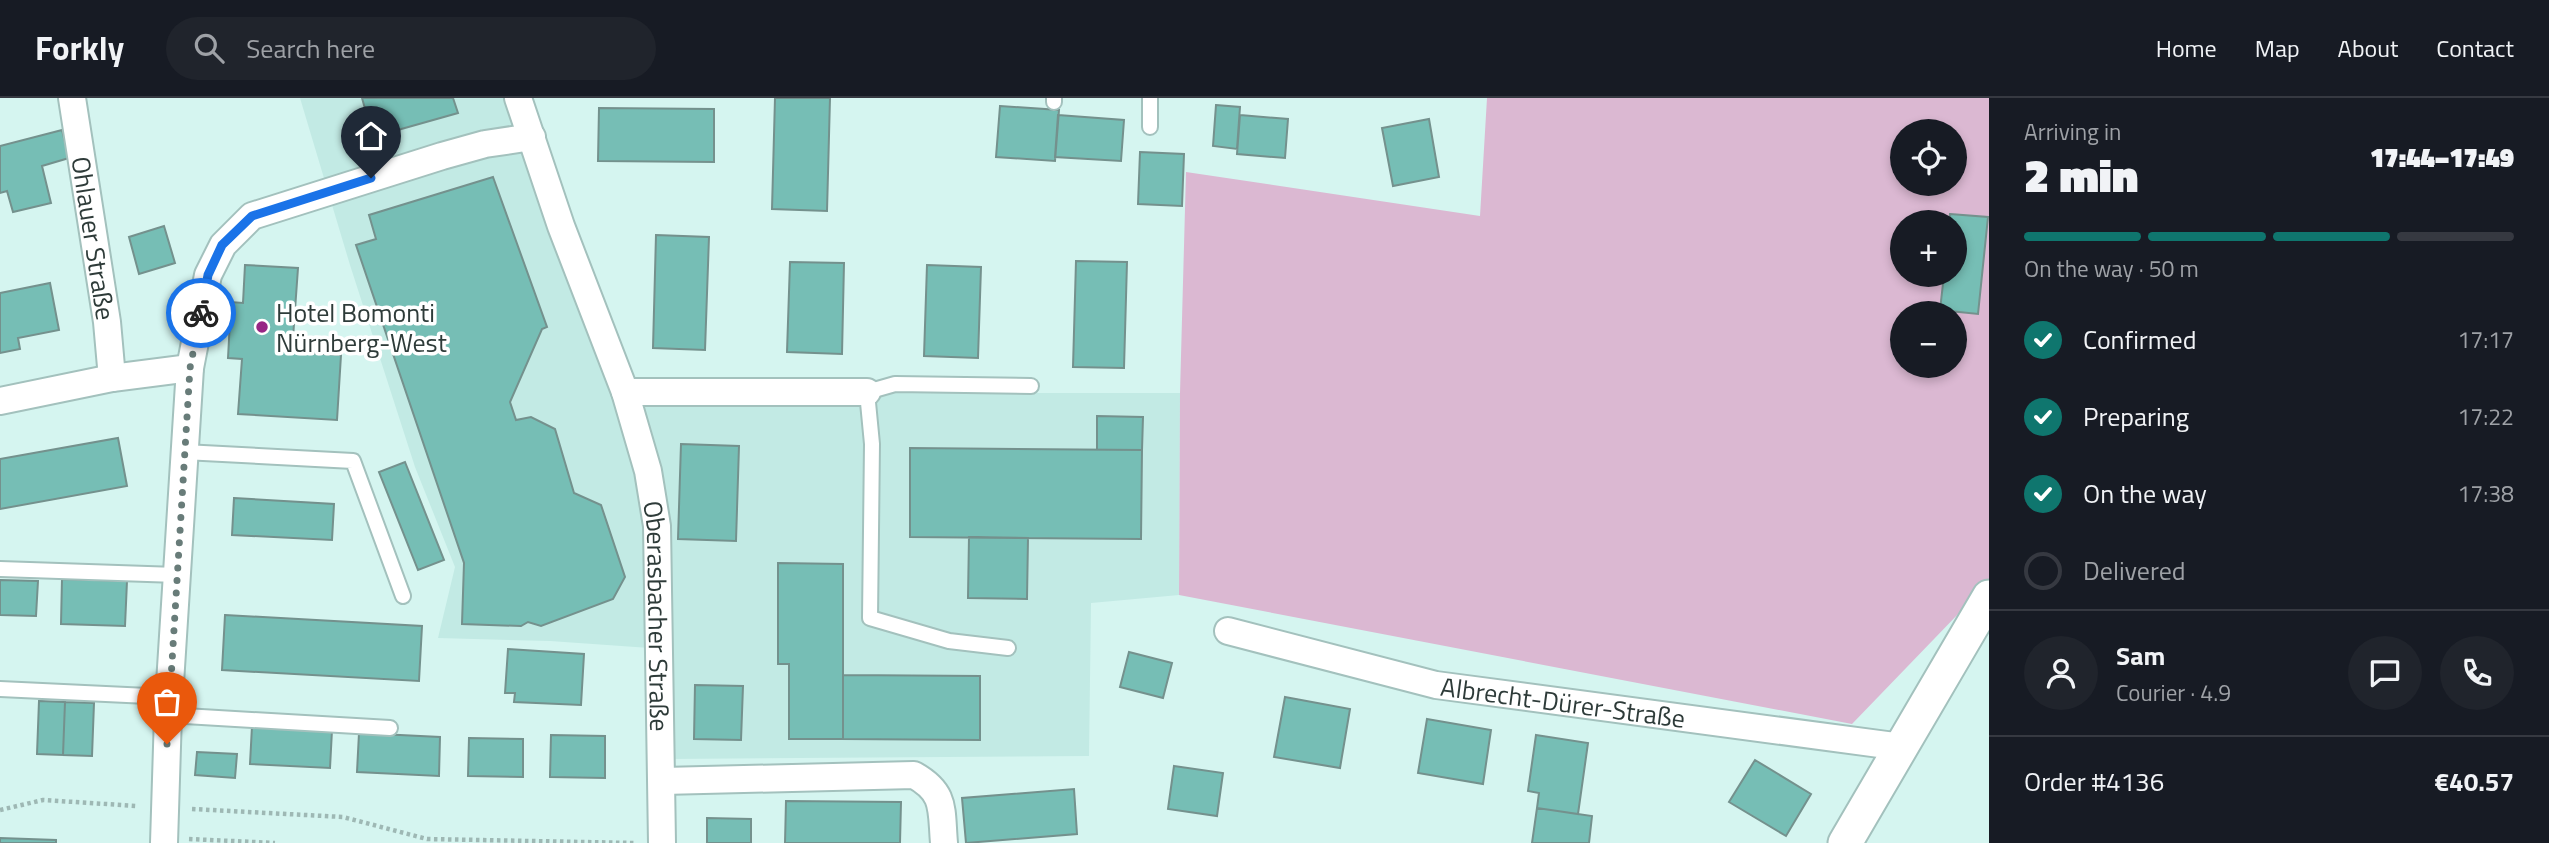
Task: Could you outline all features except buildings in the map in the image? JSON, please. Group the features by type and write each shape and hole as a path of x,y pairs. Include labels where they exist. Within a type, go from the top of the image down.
{"street":[{"name":"Ohlauer Straße","path":"72,98 103,295 111,378"},
{"name":"Oberasbacher Straße","path":"518,98 561,226 625,392 648,471 657,526 662,843"},
{"path":"164,840 168,712 190,368 208,275 222,245 252,216 442,156 485,144 532,137"},
{"path":"0,401 111,378 190,368"},
{"path":"625,392 867,392"},
{"path":"1845,843 1984,615"},
{"name":"Albrecht-Dürer-Straße","path":"1228,631 1436,685 1902,747"},
{"path":"663,781 914,775 931,785 941,803 944,843"}],"lane":[{"path":"1150,98 1150,127"},
{"path":"1008,648 948,640 870,618 872,444 867,392 895,384 1031,386"},
{"path":"184,452 353,461 403,596"},
{"path":"0,569 177,575"},
{"path":"0,689 168,712 390,728"}],"path":[{"path":"0,810 43,800 343,817 427,839 643,843"},
{"path":"164,840 275,843"}],"shaded area":[{"path":"300,98 523,98 622,393 1180,393 1179,595 1091,603 1089,756 668,759 664,649 550,641 438,638 455,567 415,467"},
{"path":"1487,98 1989,98 1989,582 1852,724 1179,595 1180,393 1186,172 1480,216"}],"way so far":[{"path":"167,744 190,368 201,313"}],"place":[{"name":"Hotel Bomonti Nürnberg-West","path":"262,327"}],"route":[{"path":"201,313 208,275 222,245 252,216 371,178"}]}
